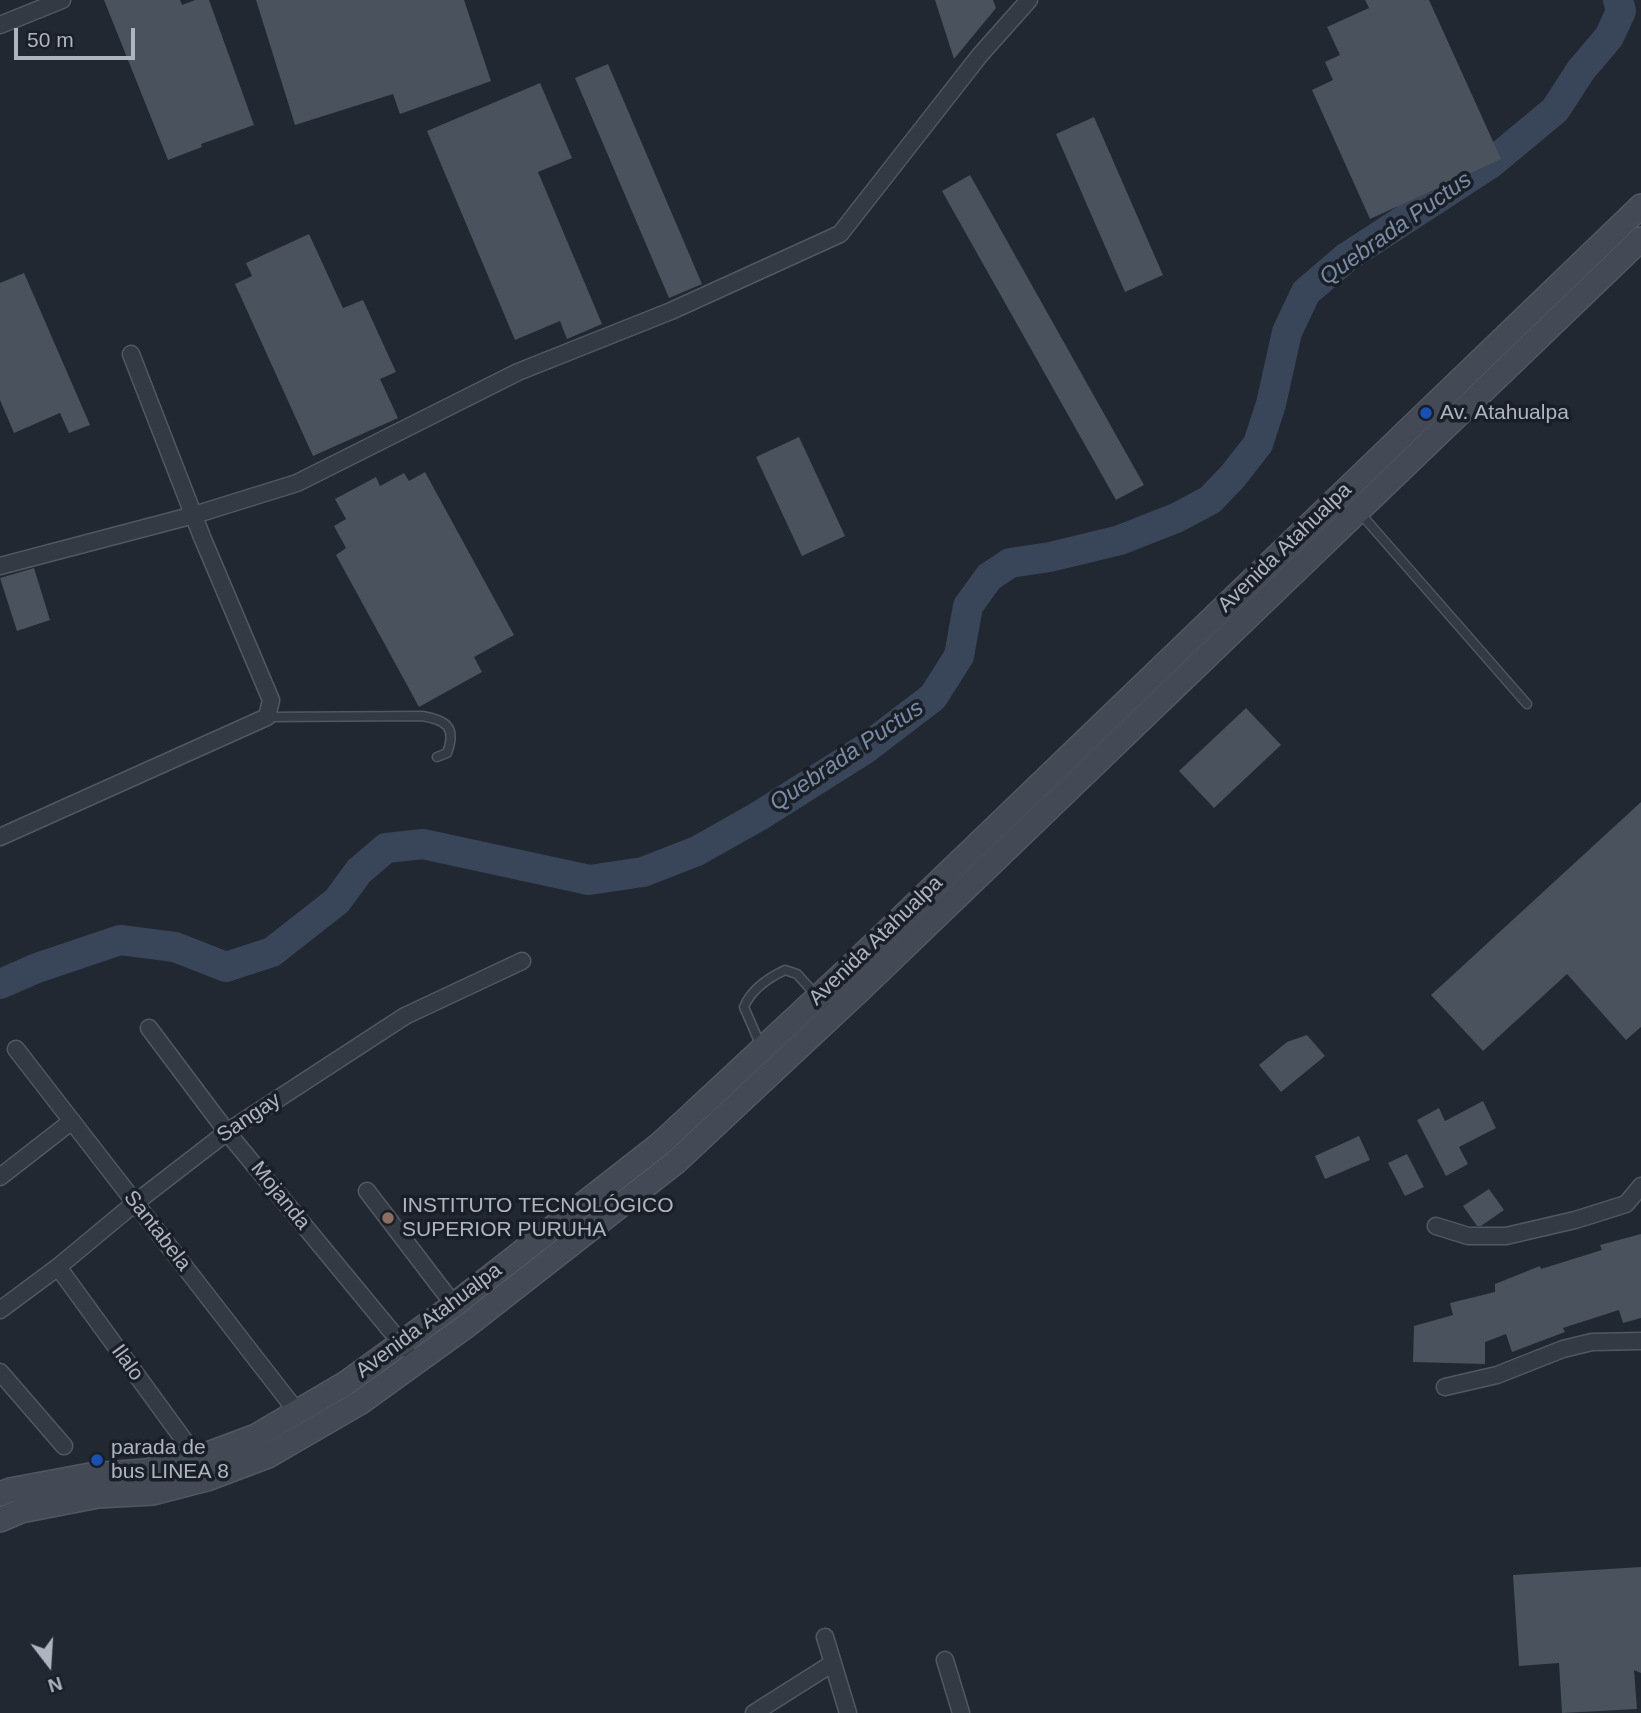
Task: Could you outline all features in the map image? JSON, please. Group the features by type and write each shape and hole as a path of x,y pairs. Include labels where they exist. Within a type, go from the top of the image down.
{"main road":[{"name":"Avenida Atahualpa","path":"0,1494 90,1475 145,1471 197,1458 256,1436 346,1383 454,1305 660,1144 818,997 1641,206"},
{"name":"Avenida Atahualpa","path":"0,1520 21,1511 98,1496 153,1493 207,1479 256,1461 312,1433 361,1402 465,1327 676,1162 956,898 1641,239"},
{"path":"1418,420 1434,438"},
{"path":"1101,726 1117,743"},
{"path":"939,881 956,898"},
{"path":"757,1054 768,1076"},
{"path":"586,1201 602,1220"}],"street":[{"path":"0,25 62,0"},
{"path":"0,566 194,515 297,483 518,372 671,311 840,234 980,55 1029,0"},
{"path":"0,837 267,717 271,700 131,354"},
{"name":"Sangay","path":"0,1310 227,1132 405,1016 522,961"},
{"name":"Mojanda","path":"149,1028 227,1132 416,1361"},
{"name":"Santabela","path":"16,1049 298,1413"},
{"path":"0,1177 72,1121"},
{"path":"1436,1226 1468,1236 1506,1236 1575,1220 1626,1204 1641,1186"},
{"path":"367,1191 454,1305"},
{"name":"Ilalo","path":"58,1267 197,1458"},
{"path":"1445,1387 1497,1375 1573,1346 1592,1342 1641,1341"},
{"path":"0,1372 64,1446"},
{"path":"825,1637 848,1713"},
{"path":"945,1660 961,1713"},
{"path":"754,1713 833,1663"}],"lane":[{"path":"1358,511 1527,704"},
{"path":"267,717 422,716 437,719 449,726 453,739 447,753 437,757"},
{"path":"757,1054 744,1007 748,996 772,976 786,970 797,974 834,1014"}],"building":[{"path":"104,0 180,0 182,5 195,0 209,0 254,125 201,144 202,147 168,160"},
{"path":"256,0 464,0 491,81 400,114 393,94 295,125"},
{"path":"935,0 993,0 996,8 954,59"},
{"path":"1365,0 1429,0 1501,159 1370,219 1312,90 1333,80 1325,62 1340,55 1327,27 1369,8"},
{"path":"608,64 702,284 669,298 575,78"},
{"path":"540,83 572,158 538,172 602,324 567,339 560,321 515,340 427,131"},
{"path":"1094,117 1163,275 1125,292 1056,134"},
{"path":"970,175 1144,485 1116,500 942,191"},
{"path":"309,234 343,308 363,300 396,372 380,379 398,418 313,456 235,284 252,276 246,263"},
{"path":"24,273 90,425 69,433 60,413 14,433 0,400 0,283"},
{"path":"799,437 845,536 802,556 756,457"},
{"path":"425,472 514,635 474,657 482,672 419,707 336,555 346,548 334,526 346,519 335,499 376,477 380,486 404,473 409,481"},
{"path":"34,568 50,620 17,631 0,578"},
{"path":"1246,708 1281,745 1214,808 1179,771"},
{"path":"1641,802 1641,1027 1626,1040 1567,974 1483,1051 1431,995"},
{"path":"1307,1035 1325,1056 1281,1092 1259,1065 1287,1042"},
{"path":"1483,1101 1496,1128 1459,1147 1468,1164 1446,1176 1417,1120 1439,1108 1445,1121"},
{"path":"1359,1136 1370,1160 1325,1179 1315,1156"},
{"path":"1407,1154 1424,1187 1405,1196 1388,1163"},
{"path":"1489,1189 1504,1210 1477,1226 1463,1206"},
{"path":"1641,1234 1641,1318 1623,1323 1619,1310 1563,1328 1565,1332 1512,1352 1506,1334 1485,1342 1485,1364 1413,1362 1414,1326 1453,1315 1450,1303 1495,1292 1495,1284 1540,1266 1541,1269 1602,1250 1600,1245"},
{"path":"1641,1567 1641,1673 1634,1670 1637,1709 1562,1713 1559,1663 1519,1666 1513,1575"}],"waterway":[{"name":"Quebrada Puctus","path":"0,984 37,968 120,940 175,947 226,967 272,952 337,901 359,871 386,848 423,844 589,880 643,872 697,851 759,816 865,749 933,697 959,656 968,606 989,577 1010,563 1050,557 1120,540 1176,518 1210,500 1258,444 1271,404 1287,332 1306,292 1347,257 1490,164 1555,110 1581,70 1609,37 1621,11 1618,0"}],"place":[{"name":"Av. Atahualpa","path":"1426,413"},
{"name":"INSTITUTO TECNOLÓGICO SUPERIOR PURUHA","path":"388,1218"},
{"name":"parada de bus LINEA 8","path":"97,1460"}]}
